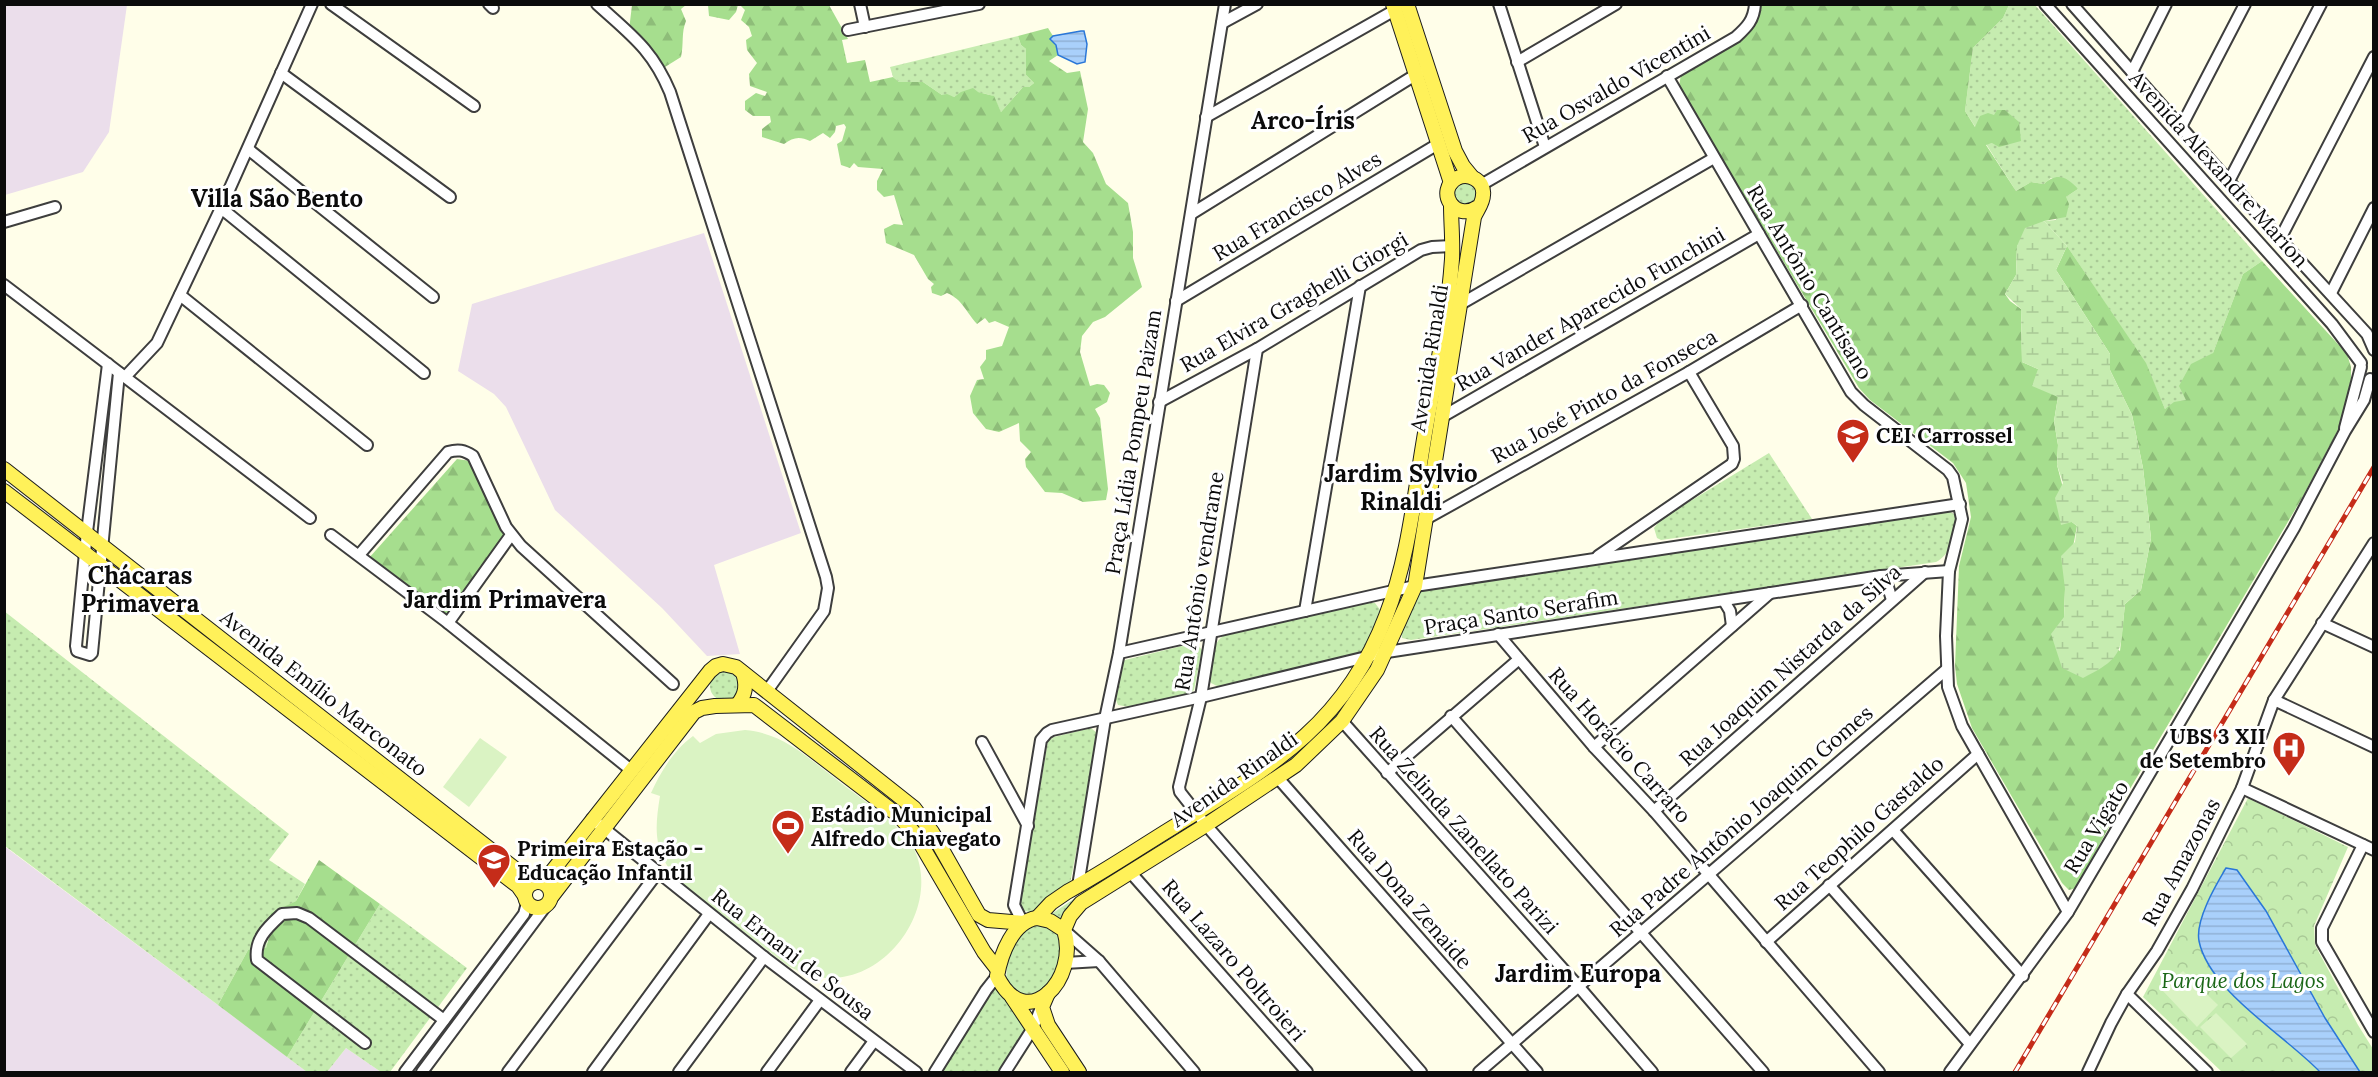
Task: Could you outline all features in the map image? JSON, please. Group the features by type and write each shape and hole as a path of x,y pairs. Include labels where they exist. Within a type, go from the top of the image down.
{"main road":[{"path":"1398,6 1421,71 1455,151 1462,166 1477,181 1483,196 1478,207 1467,212 1461,212 1451,205 1447,194 1451,183 1438,144 1421,71"},
{"path":"1451,183 1461,177 1477,181"},
{"name":"Avenida Rinaldi","path":"1023,923 1037,918 1051,903 1197,813 1301,741 1339,702 1368,658 1395,592 1403,560 1444,324 1452,246 1451,205"},
{"name":"Avenida Rinaldi","path":"1064,930 1075,909 1081,903 1278,778 1313,751 1342,722 1367,687 1387,652 1415,586 1440,418 1474,217 1478,207"},
{"name":"Avenida Emílio Marconato","path":"4,469 85,542 518,886 526,899"},
{"name":"Avenida Emílio Marconato","path":"4,491 102,554 536,882"},
{"path":"1023,923 988,920 979,915 920,814 767,691 731,665 723,664 716,666 705,678 550,874 527,888 526,899 537,909 548,902 694,712 715,706 754,705 761,708 908,825 1012,997 1062,1072"},
{"path":"738,704 742,699 746,683 743,673"},
{"path":"705,678 704,691 715,706"},
{"path":"536,882 548,885 548,902"},
{"path":"1037,918 1050,921 1064,930 1067,943 1065,963 1054,988 1046,998 1043,1012 1048,1025 1079,1072"},
{"path":"998,973 1013,934 1023,923"},
{"path":"1012,997 1024,1001 1046,998"}],"street":[{"path":"108,364 85,542 76,646 77,651 90,655 122,375 157,343 248,149 312,4"},
{"path":"331,4 474,106"},
{"path":"597,4 647,51 655,61 670,92 826,577 828,588 824,611 767,691"},
{"path":"860,4 865,27"},
{"path":"848,30 979,4"},
{"name":"Praça Lídia Pompeu Paizam","path":"1078,886 1104,719 1119,653 1225,4"},
{"path":"1222,23 1257,4"},
{"path":"1499,4 1545,147"},
{"path":"1517,62 1597,10 1616,4"},
{"name":"Rua Osvaldo Vicentini","path":"1477,181 1545,147 1737,37 1748,27 1754,16 1755,4"},
{"name":"Avenida Alexandre Marion","path":"2045,4 2332,324 2361,365 2365,375 2372,380"},
{"path":"2132,72 2166,4"},
{"path":"2181,128 2245,4"},
{"path":"2229,181 2321,4"},
{"path":"1206,117 1398,6"},
{"name":"Avenida Alexandre Marion","path":"2079,7 2181,128 2367,334 2373,351"},
{"path":"2280,239 2373,57"},
{"path":"1191,214 1421,71"},
{"path":"281,73 450,197"},
{"name":"Rua Antônio Cantisano","path":"1667,76 1851,392 1864,405 1948,470 1953,477 1960,504 1960,530 1949,571 1948,687 1962,726 2068,912"},
{"name":"Rua Francisco Alves","path":"1176,301 1438,144"},
{"path":"248,149 433,297"},
{"path":"1459,305 1714,158"},
{"path":"4,222 55,207"},
{"path":"221,208 424,373"},
{"path":"2331,293 2373,208"},
{"name":"Rua Vander Aparecido Funchini","path":"1440,418 1759,234"},
{"name":"Rua Elvira Graghelli Giorgi","path":"1159,402 1257,349 1421,250 1452,246"},
{"path":"4,285 310,518"},
{"path":"1305,611 1360,286"},
{"path":"180,295 367,445"},
{"name":"Rua José Pinto da Fonseca","path":"1424,520 1689,372 1802,305"},
{"name":"Rua Antônio vendrame","path":"1257,349 1201,697 1179,783 1180,792 1206,825 1421,1072"},
{"path":"2361,365 2366,355 2373,351"},
{"name":"Rua Vigato","path":"2345,431 2361,365"},
{"path":"1595,558 1732,464 1733,446 1689,372"},
{"name":"Rua Vigato","path":"1950,1072 2068,912 2295,528 2345,431 2364,400 2372,380"},
{"path":"359,555 448,452 457,449 473,456 511,535 532,558 673,684"},
{"name":"Praça Santo Serafim","path":"1119,653 1415,586 1960,504"},
{"path":"330,534 448,623 631,770"},
{"path":"448,623 511,535"},
{"name":"Rua Amazonas","path":"2088,1072 2127,994 2157,951 2192,889 2242,788 2274,699 2372,547"},
{"name":"Praça Santo Serafim","path":"1028,826 1044,736 1052,730 1387,652 1881,576 1949,571"},
{"name":"Rua Joaquim Nistarda da Silva","path":"1654,811 1924,572"},
{"path":"1881,576 1892,600"},
{"path":"1594,747 1770,593"},
{"path":"1724,601 1730,611 1732,626"},
{"path":"2322,623 2373,647"},
{"name":"Rua Horácio Carraro","path":"1498,634 1518,660 1654,811 1879,1072"},
{"path":"1387,773 1518,660"},
{"name":"Rua Padre Antônio Joaquim Gomes","path":"1479,1072 1947,669"},
{"path":"2274,699 2373,747"},
{"path":"1451,716 1763,1072"},
{"name":"Rua Zelinda Zanellato Parizi","path":"1342,722 1652,1072"},
{"path":"982,742 1028,826 1014,904 1023,923"},
{"name":"Rua Teophilo Gastaldo","path":"1766,942 1978,754"},
{"name":"Rua Dona Zenaide","path":"1278,778 1537,1072"},
{"path":"2242,788 2373,850"},
{"name":"Rua Ernani de Sousa","path":"592,819 764,957 916,1072"},
{"path":"1893,830 2023,976"},
{"path":"2363,844 2322,928 2322,942 2373,1032"},
{"path":"508,1072 657,872"},
{"name":"Rua Lazaro Poltroieri","path":"1131,873 1307,1072"},
{"path":"1829,885 1970,1044"},
{"path":"405,1072 524,914 526,899"},
{"path":"422,1072 548,902"},
{"path":"365,1043 257,960 256,950 262,935 282,914 297,913 309,918 444,1020"},
{"path":"593,1072 709,914"},
{"path":"1064,930 1099,961 1194,1072"},
{"path":"679,1072 764,957"},
{"path":"1065,963 1099,961"},
{"path":"934,1072 998,973"},
{"path":"2127,994 2207,1072"},
{"path":"1005,1072 1033,1028 1046,998"},
{"path":"767,1072 820,1000"},
{"path":"851,1072 874,1041"}],"shaded area":[{"path":"5,4 127,5 109,132 83,172 5,195"},
{"path":"704,233 801,533 714,565 740,654 707,656 662,608 555,510 506,407 494,394 458,371 472,304"},
{"path":"4,846 218,1005 307,1072 5,1072"},
{"path":"346,1048 381,1072 327,1072"}],"green space":[{"path":"708,4 738,5 736,12 729,20 709,16"},
{"path":"632,5 686,5 681,9 686,21 681,57 665,67 654,52 629,30"},
{"path":"740,5 829,5 848,39 842,40 847,63 865,60 870,82 893,77 899,82 923,82 942,95 947,94 954,97 973,88 978,92 994,96 1001,112 1023,87 1029,87 1034,83 1026,75 1026,49 1021,45 1018,36 1048,28 1053,36 1050,39 1056,45 1058,55 1049,61 1067,73 1080,71 1088,109 1083,142 1093,153 1106,184 1128,203 1133,232 1133,258 1142,287 1105,317 1093,322 1082,336 1080,352 1090,386 1104,385 1110,393 1107,402 1095,409 1100,418 1108,489 1106,500 1083,502 1062,493 1045,492 1026,467 1025,459 1031,452 1020,441 1019,423 999,432 986,429 973,413 970,396 977,380 984,379 980,367 986,359 986,350 1002,346 1009,327 995,321 989,323 985,318 977,324 961,303 952,296 947,293 941,296 932,293 931,287 934,284 928,279 914,255 886,243 884,229 894,224 903,225 894,195 884,197 877,190 877,181 883,169 858,167 854,163 850,168 841,165 837,144 842,141 846,127 844,124 836,126 830,138 823,133 810,141 797,138 784,144 762,137 762,129 771,122 770,116 753,116 745,110 745,101 756,93 765,96 767,92 750,86 749,74 757,63 747,50 746,40 752,36 749,27 741,20 745,10"},
{"path":"1760,5 2009,5 2003,18 1973,48 1965,111 1975,127 1980,116 1988,113 1994,115 1997,110 2005,110 2019,122 2021,141 1999,147 1992,143 1986,145 2016,191 2031,182 2044,184 2058,177 2070,181 2078,189 2066,197 2069,204 2066,217 2044,221 2017,246 2016,275 2005,294 2021,309 2022,362 2038,369 2058,397 2054,421 2058,445 2057,465 2072,522 2077,526 2065,589 2064,617 2120,651 2125,604 2141,590 2151,538 2143,468 2132,415 2110,370 2110,354 2056,270 2067,246 2146,363 2165,409 2174,402 2186,400 2179,386 2191,364 2213,353 2243,274 2262,261 2347,354 2351,367 2351,379 2339,428 2302,498 2124,799 2076,888 2069,890 2062,883 1972,728 1957,684 1955,666 1959,566 1971,517 1966,483 1953,463 1870,400 1859,388 1679,87 1681,74 1720,53 1740,40 1754,27"},
{"path":"2009,5 2035,5 2262,261 2243,274 2213,353 2187,400 2165,409 2145,363 2067,246 2044,221 2056,220 2066,197 2078,189 2051,178 2044,184 2031,182 2016,191 1986,144 1992,143 1994,115 1976,128 1965,111 1973,48 2003,18"},
{"path":"1018,36 1021,45 1026,49 1026,75 1034,83 1029,87 1023,87 1001,112 993,96 973,92 963,92 954,97 942,95 923,82 899,82 893,77 890,67"},
{"path":"1463,182 1475,185 1478,197 1473,204 1461,205 1453,196 1454,189"},
{"path":"2044,221 2067,246 2056,270 2110,354 2110,370 2132,415 2143,468 2151,538 2141,590 2125,604 2119,650 2107,664 2083,678 2062,668 2051,634 2064,617 2065,589 2061,556 2075,542 2077,526 2072,522 2061,525 2055,498 2063,483 2057,465 2058,445 2054,421 2058,397 2032,386 2038,369 2022,362 2021,309 2005,294 2016,275 2017,246 2025,228"},
{"path":"1769,453 1812,519 1661,540 1657,538 1654,528 1661,519"},
{"path":"457,459 470,461 505,538 447,618 369,558"},
{"path":"1949,511 1958,517 1957,529 1950,549 1936,562 1411,640 1402,638 1401,632 1419,591 1425,589"},
{"path":"1363,602 1375,603 1381,611 1363,652 1219,687 1209,680 1213,650 1223,636"},
{"path":"4,611 289,834 269,860 305,884 296,901 271,914 266,949 248,950 218,1005 5,846"},
{"path":"1197,644 1202,650 1194,690 1190,693 1129,707 1118,705 1116,700 1121,664 1125,660"},
{"path":"1372,667 1337,718 1289,763 1210,812 1278,765 1367,668"},
{"path":"725,671 736,675 740,686 736,697 725,701 714,697 710,686 714,675"},
{"path":"1091,728 1097,733 1098,738 1070,884 1032,913 1019,909 1048,741 1054,737"},
{"name":"Estádio Municipal Alfredo Chiavegato","path":"745,730 771,736 794,747 890,820 914,849 921,871 921,894 915,916 904,936 889,954 871,967 850,976 822,978 788,966 678,881 664,860 657,831 660,796 651,793 664,769 674,754 693,736 700,743 716,734"},
{"path":"480,738 507,757 469,807 443,787"},
{"name":"Parque dos Lagos","path":"2248,798 2348,847 2314,926 2315,945 2373,1049 2373,1072 2222,1072 2143,997"},
{"path":"1172,833 1176,833 1177,837 1069,905 1062,923 1050,915"},
{"path":"319,860 380,904 287,1057 218,1005 248,950 266,948 269,937 265,926 269,922 271,913 296,901"},
{"path":"380,904 467,968 390,1072 381,1072 346,1048 327,1072 307,1072 287,1057"},
{"path":"1045,923 1059,934 1062,954 1046,990 1038,997 1020,995 1007,983 1010,952 1022,930 1031,924"},
{"path":"2183,971 2218,1005 2197,1027 2161,989"},
{"path":"995,988 1003,990 1025,1026 998,1072 939,1072 990,990"},
{"path":"2216,1013 2247,1044 2231,1058 2200,1027"}],"water":[{"path":"1084,31 1087,44 1085,62 1077,64 1058,55 1056,45 1050,39 1053,36"},
{"path":"2226,868 2237,870 2266,911 2325,1018 2360,1072 2320,1072 2250,1012 2217,978 2206,960 2199,941 2199,933 2207,903"}],"railway":[{"path":"2015,1072 2374,467"}],"place":[{"name":"CEI Carrossel","path":"1853,464"},
{"name":"UBS 3 XII de Setembro","path":"2289,777"},
{"name":"Estádio Municipal Alfredo Chiavegato","path":"788,855"},
{"name":"Primeira Estação - Educação Infantil","path":"494,889"}],"district":[{"name":"Arco-Íris","path":"1303,120"},
{"name":"Villa São Bento","path":"277,198"},
{"name":"Jardim Sylvio Rinaldi","path":"1401,487"},
{"name":"Chácaras Primavera","path":"140,589"},
{"name":"Jardim Primavera","path":"505,599"},
{"name":"Jardim Europa","path":"1578,973"}]}
